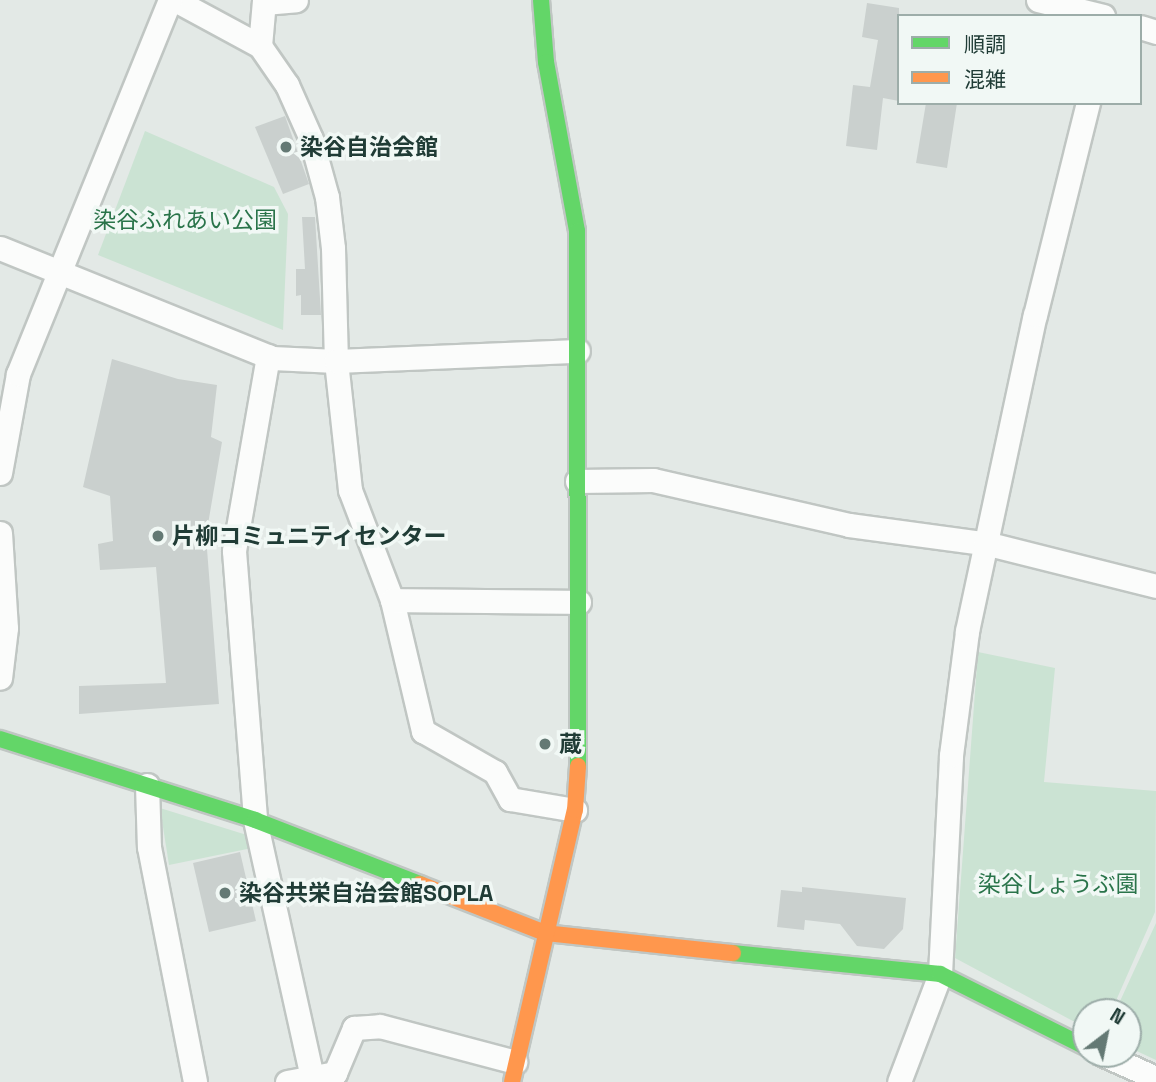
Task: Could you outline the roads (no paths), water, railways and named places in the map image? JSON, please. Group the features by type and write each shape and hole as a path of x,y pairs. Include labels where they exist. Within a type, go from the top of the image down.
{"street":[{"path":"0,472 18,374 63,271 172,0 260,46 287,85 327,197 337,361 351,490 392,600 423,731 495,772 509,799 575,810"},
{"path":"260,46 264,2 296,0"},
{"path":"287,1082 335,1073 354,1028 380,1027 513,1072 575,810 579,603 577,231 546,62 541,0"},
{"path":"1038,0 1097,14"},
{"path":"900,1082 940,974 959,685 1035,315 1088,105"},
{"path":"0,247 268,356 337,361 579,351"},
{"path":"268,356 234,551 255,820 313,1079"},
{"path":"577,481 653,480 849,525 989,544 1156,586"},
{"path":"0,533 6,628 0,678"},
{"path":"392,600 579,603"},
{"path":"0,739 255,820 545,933 940,974 1072,1040"},
{"path":"148,785 149,847 195,1082"},
{"path":"1134,1068 1156,1078"}],"place":[{"name":"染谷自治会館","path":"286,147"},
{"name":"片柳コミュニティセンター","path":"158,536"},
{"name":"蔵","path":"545,744"},
{"name":"染谷共栄自治会館SOPLA","path":"225,893"}],"park label":[{"name":"染谷ふれあい公園","path":"185,220"},
{"name":"染谷しょうぶ園","path":"1058,884"}]}
